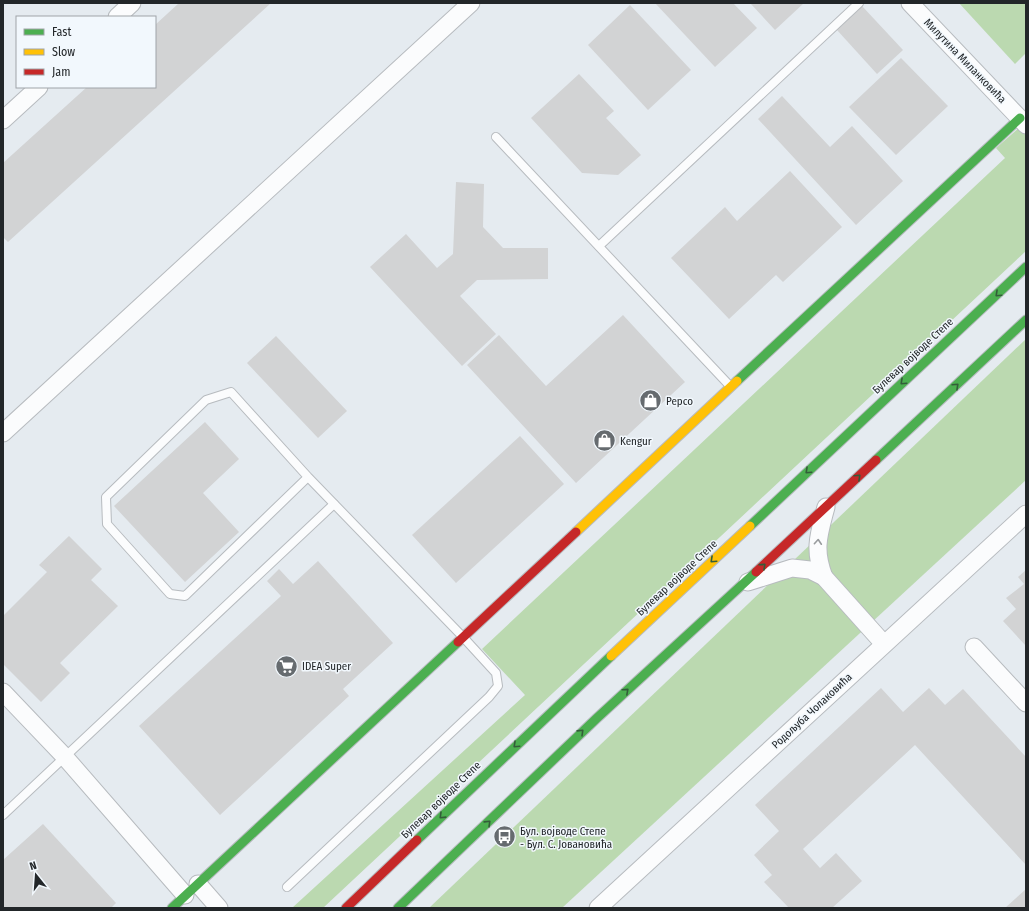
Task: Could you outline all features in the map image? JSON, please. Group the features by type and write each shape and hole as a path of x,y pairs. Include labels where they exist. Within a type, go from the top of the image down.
{"main road":[{"path":"180,903 198,884 731,387 1024,119"},
{"name":"Булевар војводе Степе","path":"346,908 561,702 1026,267"},
{"path":"398,908 597,718 1026,320"},
{"path":"430,891 460,850"}],"street":[{"path":"117,16 132,3"},
{"path":"3,433 471,3"},
{"name":"Милутина Миланковића","path":"910,3 1024,119"},
{"path":"3,120 38,88"},
{"path":"826,507 818,539 818,562 824,577 884,644"},
{"name":"Родољуба Чолаковића","path":"598,908 1026,514"},
{"path":"743,584 792,568 810,570 824,577"},
{"path":"974,647 1026,703"},
{"path":"3,692 64,756 180,903"},
{"path":"198,884 219,908"}],"lane":[{"path":"599,246 859,3"},
{"path":"496,137 731,387"},
{"path":"287,887 490,697 498,686 496,673 308,477 231,392 206,400 106,497 107,524 170,594 184,596 308,477"},
{"path":"3,815 64,756 334,504"}],"green space":[{"path":"959,3 1026,3 1026,53 1015,64"},
{"path":"1019,128 1026,135 1026,251 323,908 292,908 525,695 482,649 1005,158 996,148"},
{"path":"1026,339 1026,480 562,908 429,908"}],"building":[{"path":"179,3 271,3 8,242 3,237 3,163 86,88 156,88 156,24"},
{"path":"655,3 733,3 757,28 715,67"},
{"path":"750,3 804,3 775,30"},
{"path":"630,5 691,70 648,110 588,45"},
{"path":"862,6 903,50 877,74 837,30"},
{"path":"901,58 948,106 896,155 849,107"},
{"path":"579,74 614,111 606,118 641,155 618,175 582,173 531,118"},
{"path":"782,96 830,147 852,126 903,181 856,225 758,119"},
{"path":"790,171 842,227 783,282 776,275 729,319 671,258 725,207 737,221"},
{"path":"456,182 484,184 483,227 503,248 548,248 548,279 477,280 460,296 496,334 462,366 370,267 406,234 437,268 453,254"},
{"path":"623,315 685,382 576,483 467,365 499,335 546,386"},
{"path":"276,336 347,411 318,438 247,363"},
{"path":"205,422 239,459 203,493 239,532 185,582 114,506"},
{"path":"520,436 564,484 456,583 412,535"},
{"path":"69,536 102,569 91,580 118,606 60,663 70,673 41,702 3,664 3,616 47,572 39,565"},
{"name":"IDEA Super","path":"318,561 393,643 343,689 349,696 220,815 139,726 281,596 267,581 279,569 293,584"},
{"path":"1026,570 1026,646 1003,621 1016,609 1006,598 1024,584 1018,577"},
{"path":"881,688 903,712 929,688 945,705 963,689 1026,757 1026,865 915,745 803,849 820,868 836,853 862,881 832,908 789,908 764,882 772,875 754,855 779,831 755,805"},
{"path":"43,824 116,903 111,908 3,908 3,860"},
{"path":"1026,889 1026,908 1005,908"}],"traffic: fast":[{"path":"737,381 1020,118"},
{"path":"750,526 1026,267"},
{"path":"876,460 1026,320"},
{"path":"398,908 597,718 756,572"},
{"path":"172,908 458,642"},
{"path":"417,840 611,656"}],"traffic: slow":[{"path":"576,532 737,381"},
{"path":"611,656 750,526"}],"traffic: jam":[{"path":"756,572 876,460"},
{"path":"458,642 576,532"},
{"path":"346,908 417,840"}],"place":[{"name":"Pepco","path":"650,401"},
{"name":"Kengur","path":"605,441"},
{"name":"IDEA Super","path":"286,666"},
{"name":"Бул. војводе Степе - Бул. С. Јовановића","path":"505,837"}]}
